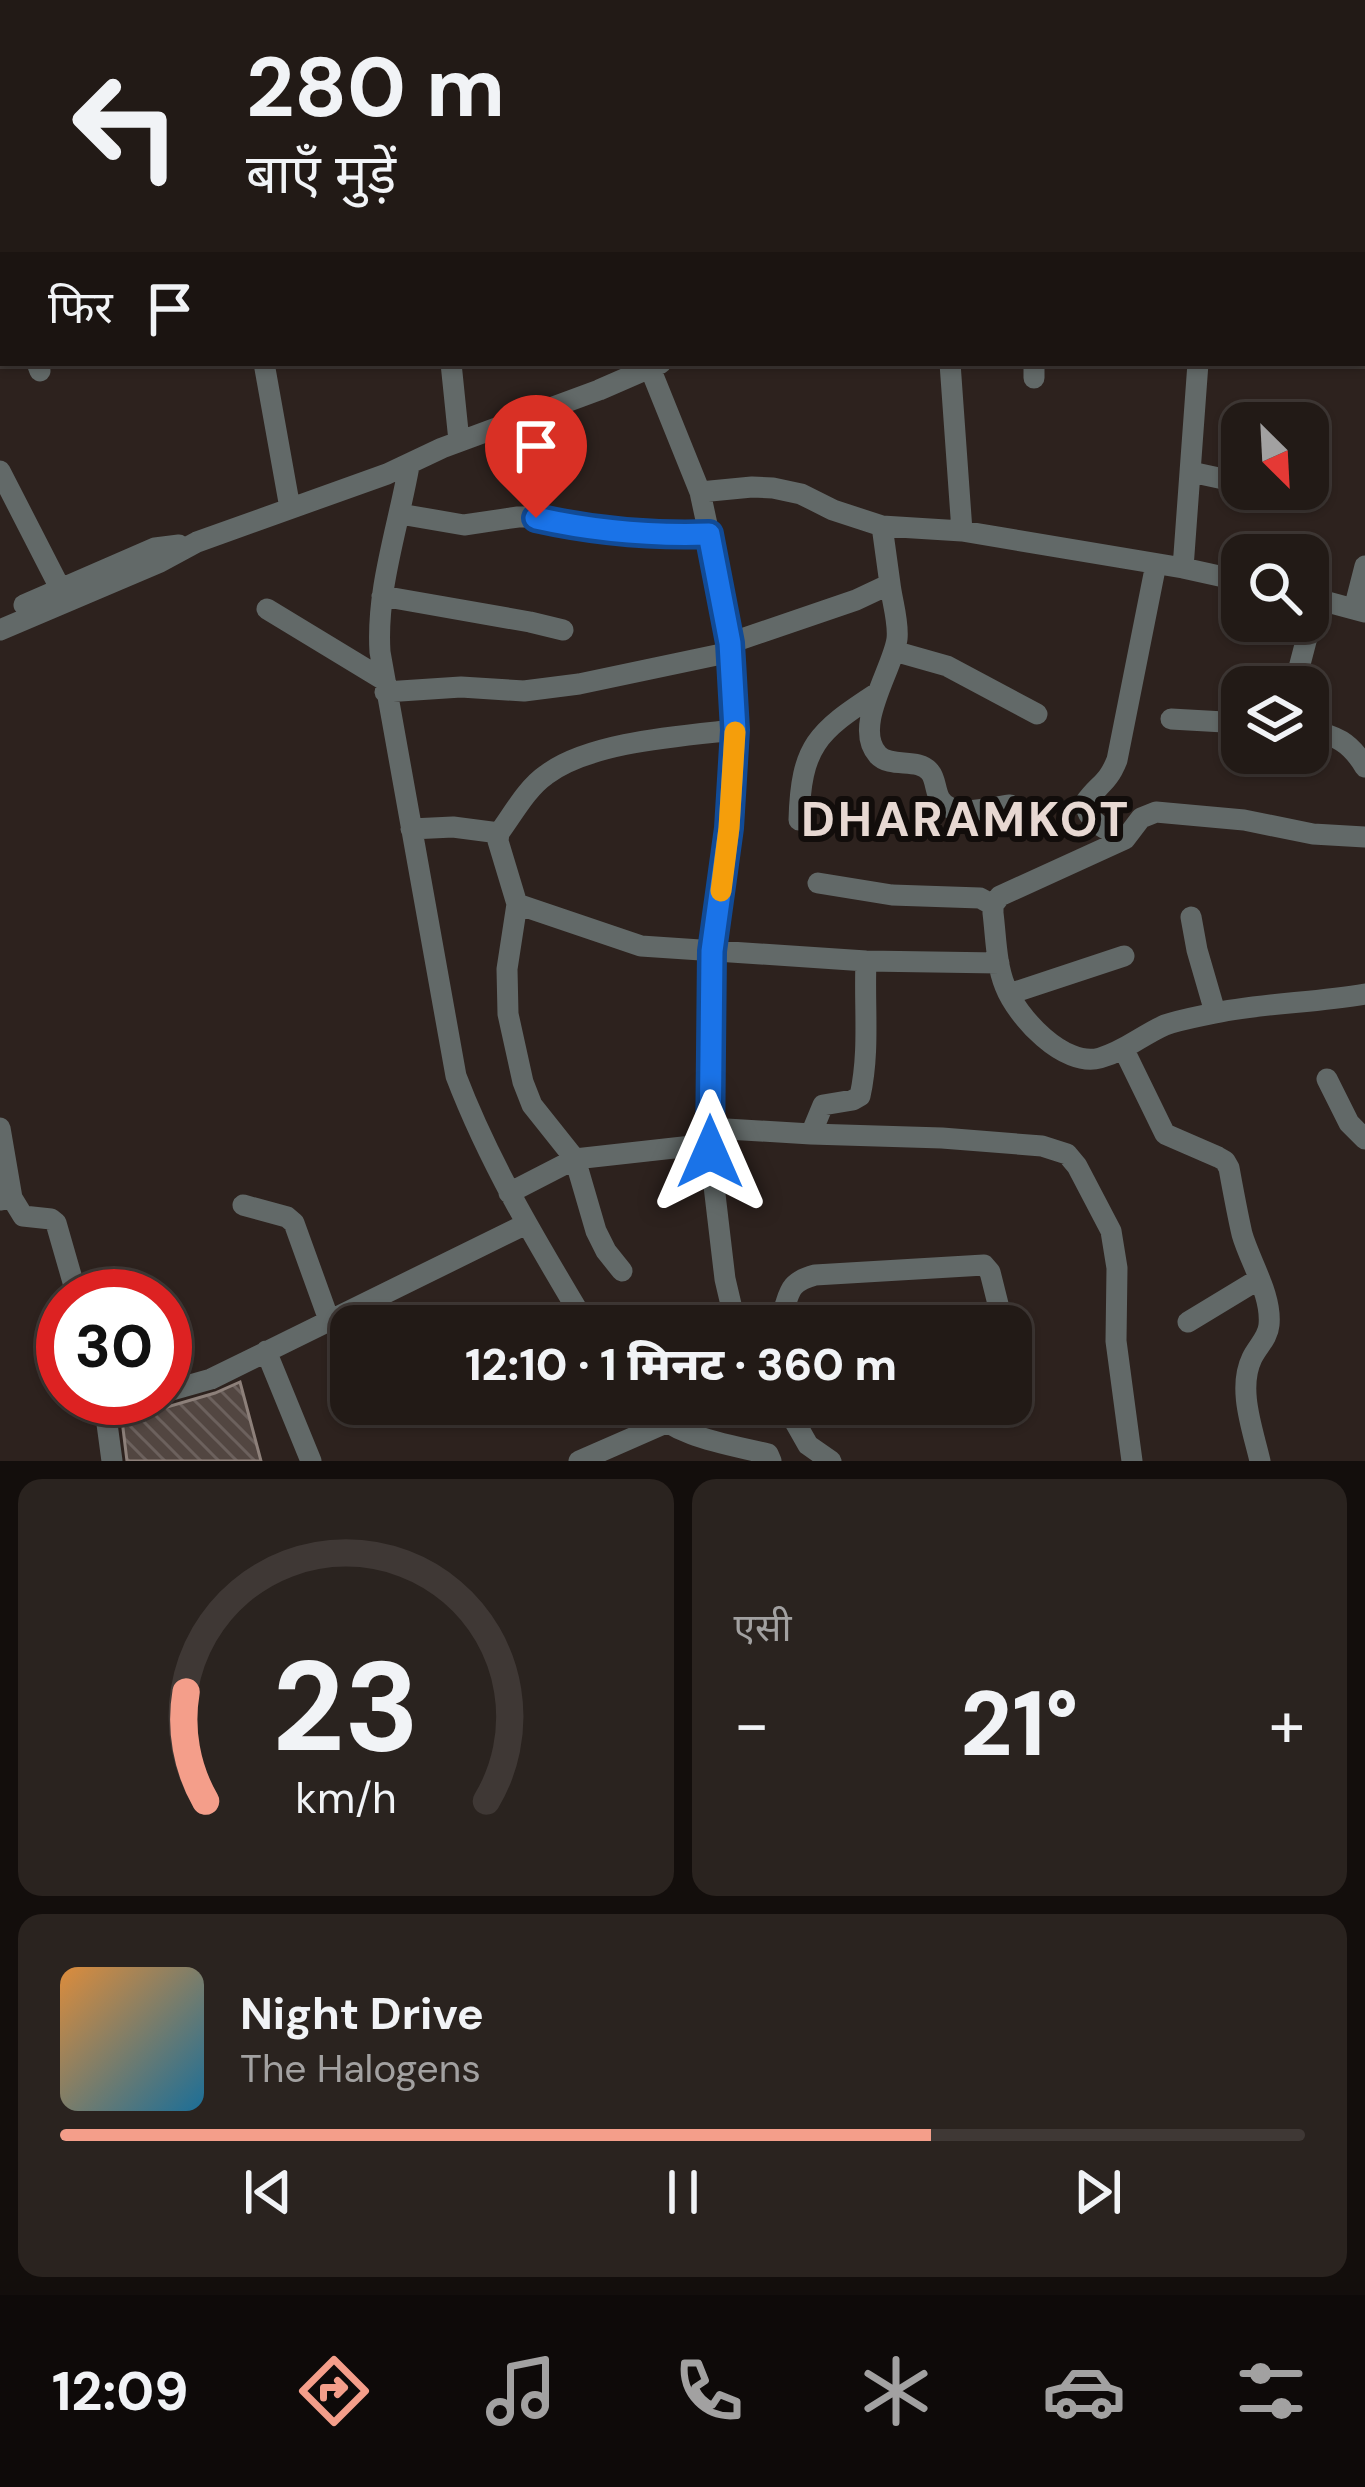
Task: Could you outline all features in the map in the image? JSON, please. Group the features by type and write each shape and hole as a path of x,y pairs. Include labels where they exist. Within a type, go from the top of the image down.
{"street":[{"path":"265,366 290,508"},
{"path":"452,366 459,441"},
{"path":"0,630 197,542 409,466 459,441 584,396 650,366"},
{"path":"655,366 700,492 730,647 735,730 729,828 712,951 710,1136 731,1305"},
{"path":"950,366 962,531"},
{"path":"1183,568 1198,366"},
{"path":"409,466 378,622 384,686 456,1076 476,1130 574,1305"},
{"path":"0,470 60,588"},
{"path":"1191,472 1221,478"},
{"path":"700,492 773,488 883,526 962,531 1221,576"},
{"path":"400,514 464,525 518,517 605,531 709,534"},
{"path":"883,526 898,635 871,712 879,758 925,768 932,774 939,798 956,811 1010,805"},
{"path":"0,615 155,548 197,542"},
{"path":"1125,839 1093,821 1085,803 1110,778 1118,760 1156,564"},
{"path":"1329,603 1360,611 1365,566"},
{"path":"267,609 384,686 524,691 579,684 730,647 890,584"},
{"path":"382,596 563,631"},
{"path":"894,651 947,666 1037,714"},
{"path":"799,820 807,757 823,732 877,693"},
{"path":"1172,719 1221,722"},
{"path":"622,1271 596,1231 575,1159 532,1106 516,1057 507,969 517,904 499,833 544,776 584,755 735,730"},
{"path":"1329,733 1345,741 1365,766"},
{"path":"1365,837 1156,812 1141,818 1125,839 1000,896 993,905 999,963 1009,994 1033,1027 1060,1052 1077,1060 1124,1050 1166,1025 1215,1012 1365,994"},
{"path":"411,829 453,827 499,833"},
{"path":"818,883 892,895 980,898 993,905"},
{"path":"517,904 640,946 866,961 999,963"},
{"path":"1191,917 1215,1012"},
{"path":"1009,994 1124,956"},
{"path":"811,1134 823,1105 853,1100 862,1091 867,1057 866,961"},
{"path":"1124,1050 1165,1134 1225,1161 1229,1168 1243,1235 1270,1322 1250,1361 1246,1396 1260,1461"},
{"path":"1327,1079 1349,1123 1365,1139"},
{"path":"0,1128 6,1199 23,1216 56,1223 70,1269"},
{"path":"509,1193 575,1159 710,1136 942,1138 1042,1146 1067,1154 1111,1231 1117,1268 1116,1341 1132,1461"},
{"path":"243,1204 287,1216 293,1223 329,1321"},
{"path":"192,1384 526,1223"},
{"path":"786,1305 794,1284 815,1275 984,1265 998,1305"},
{"path":"1188,1322 1259,1279"},
{"path":"266,1351 311,1461"},
{"path":"107,1425 112,1461"},
{"path":"579,1461 664,1425"},
{"path":"669,1425 770,1457 764,1425"},
{"path":"797,1425 808,1445 831,1461"}],"building":[{"path":"240,1382 261,1461 127,1461 123,1425 192,1425 192,1400"}],"slow traffic":[{"path":"721,891 735,732"}],"district":[{"name":"DHARAMKOT","path":"966,819"}],"route":[{"path":"536,518 605,531 709,534 732,658 735,730 729,828 712,951 710,1152"}]}
